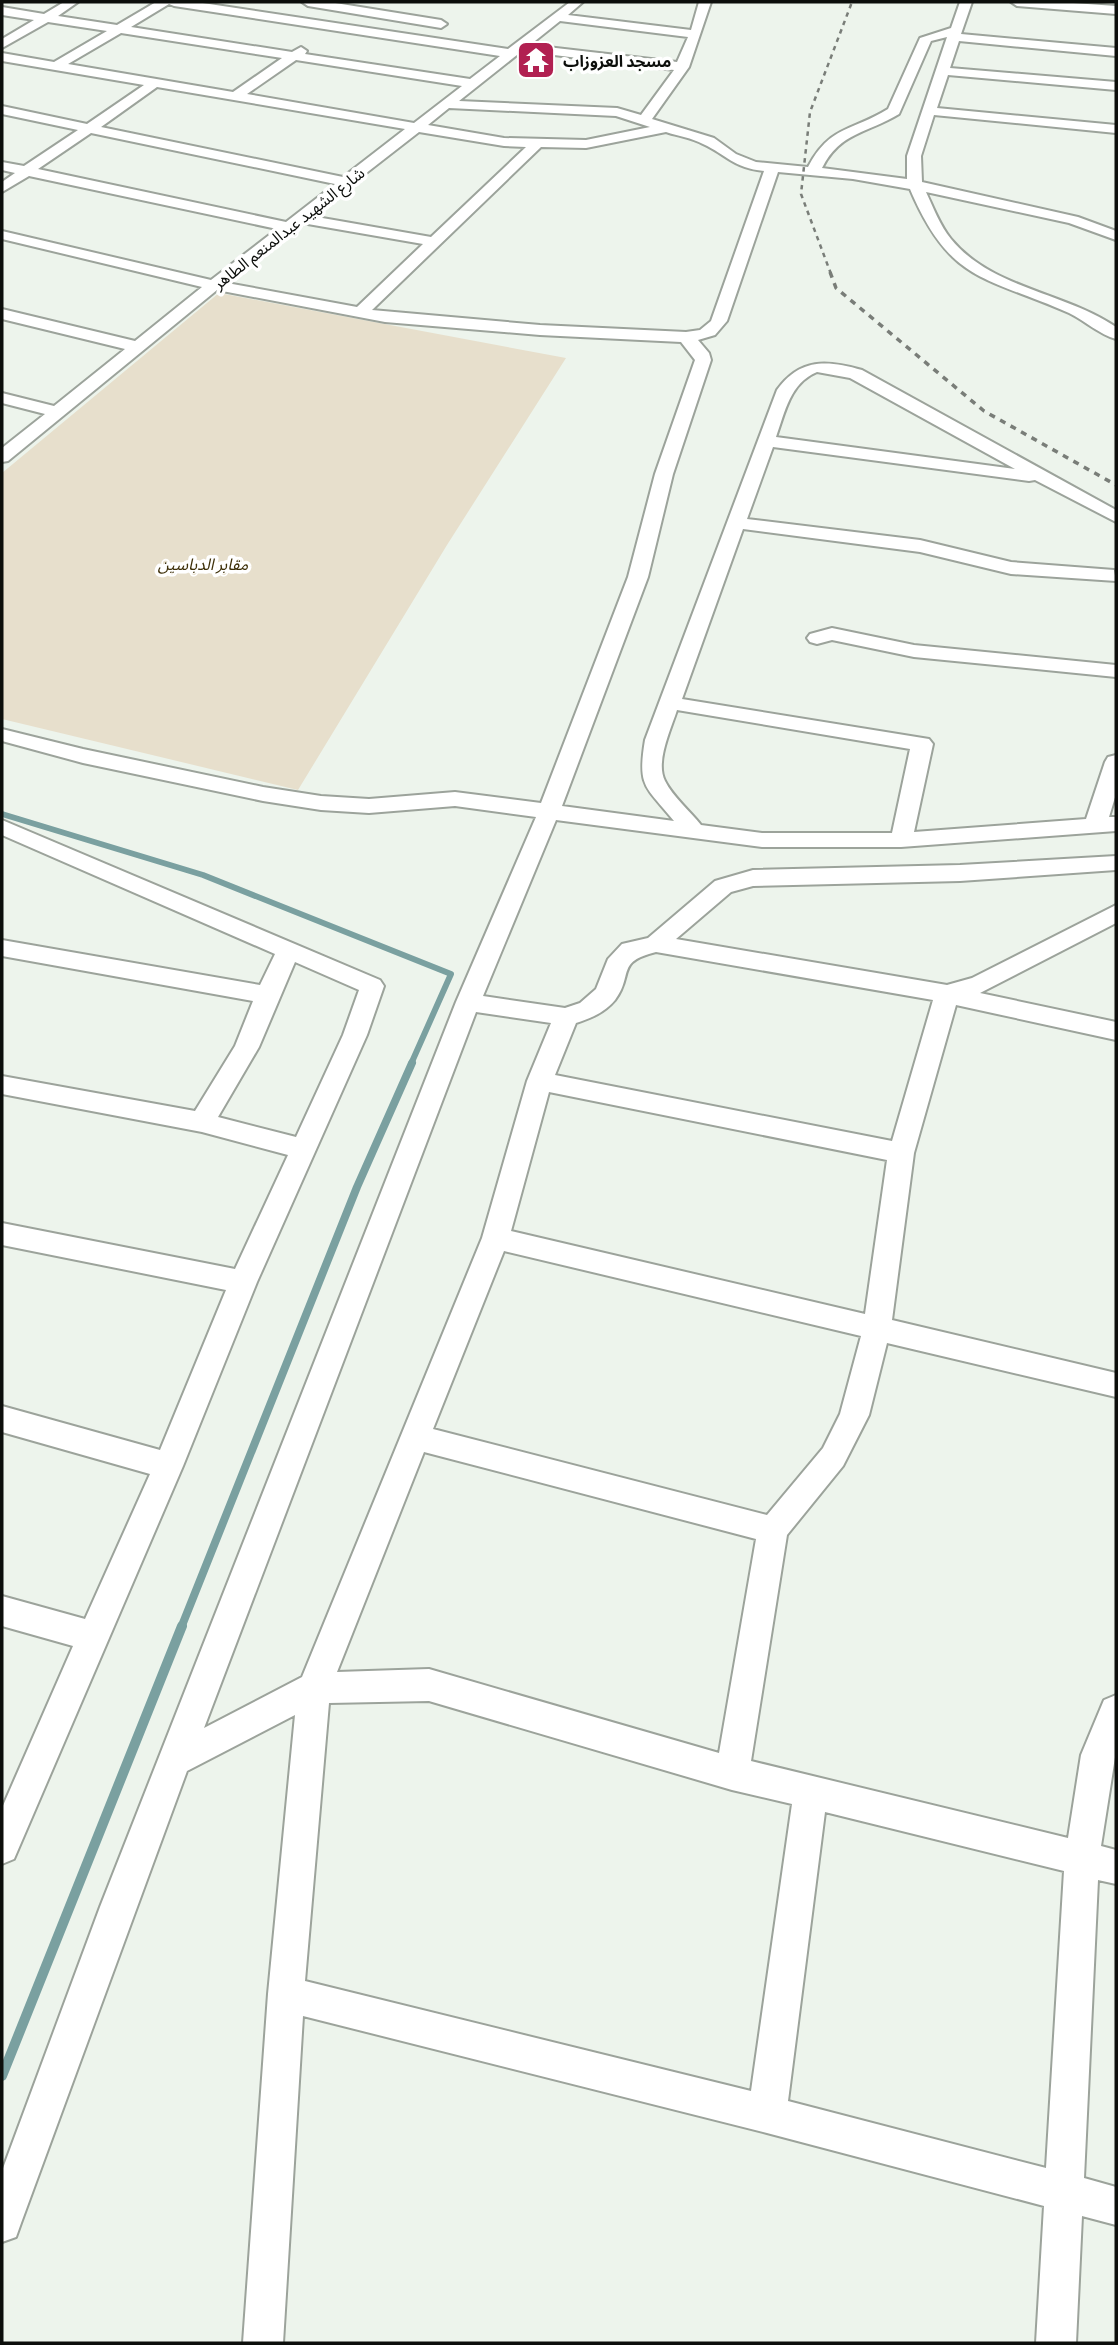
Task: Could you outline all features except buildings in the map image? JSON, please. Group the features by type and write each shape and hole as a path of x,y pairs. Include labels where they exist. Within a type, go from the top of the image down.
{"street":[{"path":"2,44 72,2"},
{"path":"56,66 164,2"},
{"path":"174,2 335,25 517,44 683,67"},
{"path":"308,2 362,6 449,25"},
{"name":"شارع الشهيد عبدالمنعم الطاهر","path":"2,457 517,44 577,2"},
{"path":"645,119 668,93 683,67 705,2"},
{"path":"965,2 914,156 912,170 915,185 946,243 962,259 1026,291 1071,307 1102,322 1116,334"},
{"path":"1017,2 1116,10"},
{"path":"236,96 362,6"},
{"path":"2,11 470,83"},
{"path":"557,17 696,34"},
{"path":"813,171 822,149 832,140 894,111 926,38 954,34 1116,52"},
{"path":"2,57 415,128 536,145 586,144 669,127"},
{"path":"943,71 1116,86"},
{"path":"2,188 155,83"},
{"path":"444,104 600,109 645,119 709,141 740,162 915,185 1073,220 1116,236"},
{"path":"2,110 346,182"},
{"path":"931,111 1116,129"},
{"path":"360,313 536,145"},
{"path":"2,166 296,223 437,242"},
{"path":"2,235 214,285 360,313 430,323 686,337 715,330 772,168"},
{"path":"1073,220 1116,222"},
{"path":"2,314 138,347"},
{"path":"2,2223 176,1760 468,1002 549,811 638,577 664,474 703,360 701,353 686,337"},
{"path":"693,829 653,781 652,764 656,740 785,390 795,376 807,369 821,366 856,374 1116,517"},
{"path":"2,398 58,412"},
{"path":"766,441 1045,478"},
{"path":"738,523 920,546 1011,568 1116,573"},
{"path":"817,638 832,634 914,651 1116,671"},
{"path":"670,703 922,744 901,840"},
{"path":"2,736 262,794 321,803 369,806 455,799 762,840 901,840 1106,825 1116,762"},
{"path":"2,827 372,986 355,1035 243,1282 168,1466 2,1847"},
{"path":"656,944 723,886 753,878 960,873 1116,863"},
{"path":"947,994 980,984 1116,914"},
{"path":"468,1002 566,1017 589,1009 606,994 620,959 630,950 656,944 947,994 1116,1031"},
{"path":"2,948 267,995"},
{"path":"202,1122 247,1047 288,951"},
{"path":"732,1773 773,1530 833,1457 854,1415 877,1328 901,1153 947,994"},
{"path":"263,2343 286,1994 313,1688 496,1238 540,1081 566,1017"},
{"path":"540,1081 901,1153"},
{"path":"2,1085 202,1122 303,1149"},
{"path":"2,1234 243,1282"},
{"path":"496,1238 1116,1385"},
{"path":"2,1419 168,1466"},
{"path":"415,1437 773,1530"},
{"path":"2,1611 94,1637"},
{"path":"176,1760 313,1688 429,1685 810,1794 1116,1867"},
{"path":"1056,2343 1082,1857 1098,1755 1116,1711"},
{"path":"767,2114 810,1794"},
{"path":"286,1994 767,2114 1116,2206"}],"green space":[{"name":"مقابر الدباسين","path":"219,293 566,358 447,545 298,790 2,719 2,473"}],"waterway":[{"path":"2,814 203,875 451,974 411,1064"},
{"path":"181,1628 357,1187 412,1063"},
{"path":"2,2076 182,1626"}],"railway":[{"path":"831,274 801,194 810,112 852,2"},
{"path":"830,272 836,288 984,411 1116,485"}],"place":[{"name":"مسجد العزوزاب","path":"536,60"}]}
